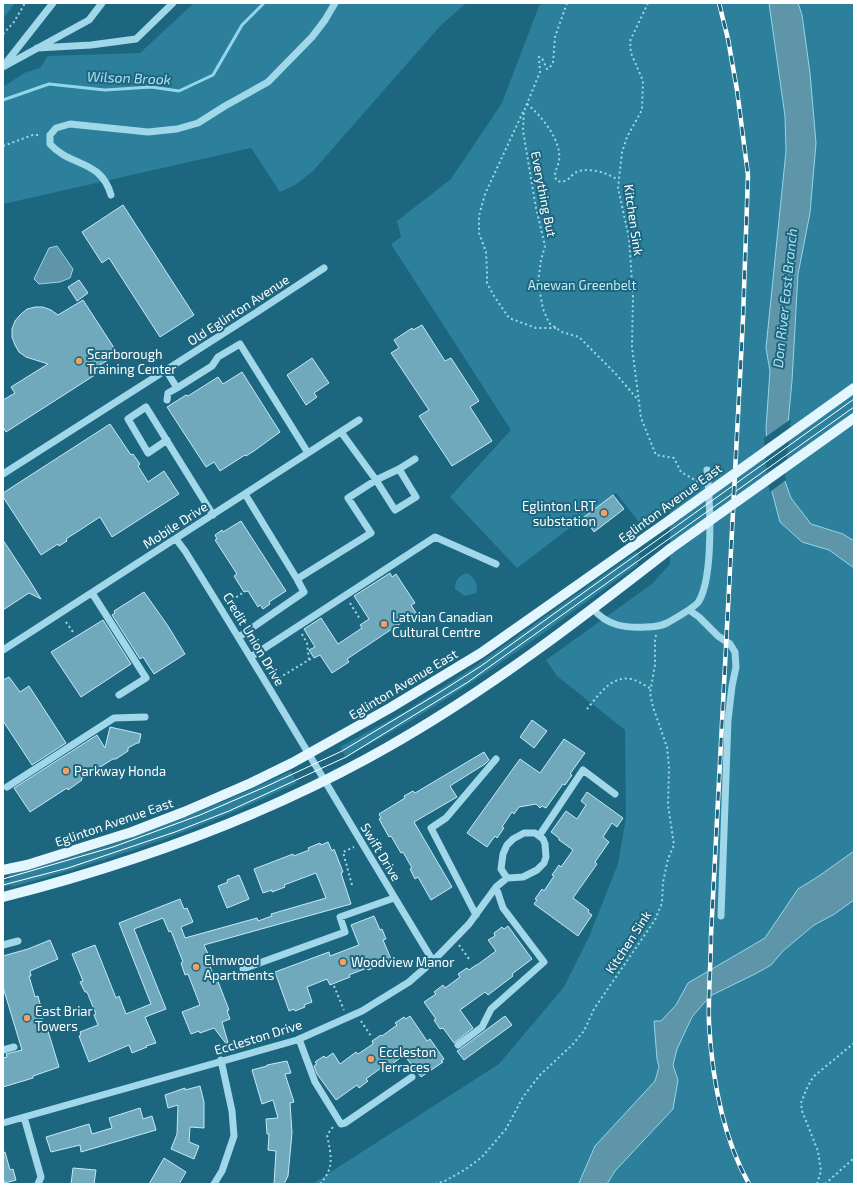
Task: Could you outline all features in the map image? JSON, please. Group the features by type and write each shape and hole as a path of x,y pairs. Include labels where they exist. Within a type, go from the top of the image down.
{"main road":[{"name":"Eglinton Avenue East","path":"3,870 27,865 132,832 184,812 251,783 309,754 390,708 481,653 854,388"},
{"path":"3,897 100,871 243,818 325,780 386,748 439,716 497,678 593,609 670,549 854,418"}],"street":[{"path":"3,66 53,3"},
{"path":"3,66 89,20 102,3"},
{"path":"37,48 91,45 136,39 174,3"},
{"path":"110,196 104,179 96,171 56,151 50,144 50,135 56,128 70,124 148,132 178,129 198,124 225,106 268,82 312,37 325,20 335,3"},
{"name":"Old Eglinton Avenue","path":"3,474 324,268"},
{"path":"167,400 168,393 212,366 218,357 240,344 308,453"},
{"path":"166,370 176,388"},
{"path":"167,440 148,453 128,419 146,407 167,440 213,515"},
{"name":"Mobile Drive","path":"3,650 359,420"},
{"path":"341,432 376,480 395,510 416,497 399,469"},
{"path":"297,579 371,533 348,498 376,480 399,469 415,459"},
{"path":"593,609 607,622 632,627 650,627 666,623 689,610 699,602 705,586 710,541 707,470"},
{"path":"239,637 304,592 245,494"},
{"path":"251,657 435,537 496,564"},
{"name":"Credit Union Drive","path":"176,539 239,637 309,754"},
{"path":"92,592 146,678 120,695"},
{"path":"689,610 699,617 718,636 730,644 735,652 736,667 728,720 721,916"},
{"path":"7,787 114,718 145,717"},
{"name":"Swift Drive","path":"309,754 433,962"},
{"path":"476,915 431,828 446,818 496,759"},
{"path":"539,836 583,770 615,794"},
{"path":"524,833 535,833 543,839 546,857 544,863 537,870 523,877 507,878 501,868 503,854 507,845 513,839 524,833"},
{"name":"Eccleston Drive","path":"3,1123 299,1039 357,1014 409,982 433,962 476,915 496,887 507,878"},
{"path":"458,1045 482,1027 491,1009 544,962 503,908 496,887"},
{"path":"243,969 345,932 340,917 394,898"},
{"path":"3,945 18,941"},
{"path":"299,1039 315,1082 341,1124 345,1123 412,1077"},
{"path":"3,1050 14,1047"},
{"path":"214,1184 222,1171 234,1136 232,1112 221,1060"},
{"path":"24,1117 40,1177 38,1184"}],"path":[{"path":"3,34 14,22 25,3"},
{"name":"Everything But","path":"556,328 549,324 543,309 538,282 541,260 545,246 535,201 523,131 524,111 540,72 539,57 542,58 547,69 550,68 552,63 554,38 567,3"},
{"name":"Kitchen Sink","path":"648,3 630,41 631,53 643,81 642,110 627,137 622,152 618,180 618,188 629,238 633,298 632,347 641,418 656,455 674,458 681,472 701,483 708,485"},
{"path":"527,104 540,115 553,135 559,160 555,172 557,181 563,182 568,180 578,171 603,173 618,180"},
{"path":"524,111 485,194 479,216 479,233 486,252 486,283 510,318 536,328 556,328 562,332 579,337 591,347 639,402"},
{"path":"3,146 33,135 50,135"},
{"path":"232,600 244,592"},
{"path":"345,596 360,619"},
{"path":"66,622 73,632"},
{"name":"Kitchen Sink","path":"435,1184 445,1181 482,1157 506,1129 523,1097 539,1076 572,1045 584,1031 594,1009 655,920 662,903 663,882 666,867 674,845 668,805 669,767 666,747 653,706 651,689 655,665 655,640 657,631 666,623"},
{"path":"297,627 307,643 308,660"},
{"path":"279,678 312,658"},
{"path":"587,709 611,683 622,679 630,679 639,682 651,689"},
{"path":"352,885 343,852 354,847"},
{"path":"455,939 469,959"},
{"path":"334,986 344,1010"},
{"path":"357,1014 372,1036"},
{"path":"817,1184 821,1171 818,1151 802,1111 801,1103 813,1078 854,1043"},
{"path":"320,1184 325,1179 331,1164 327,1135 338,1120"},
{"path":"825,1184 854,1158"}],"green space":[{"path":"3,3 15,3 3,19"},
{"path":"194,3 466,3 441,25 313,171 295,185 280,192 251,148 3,204 3,87 24,73 40,68 48,56 140,53"},
{"name":"Anewan Greenbelt","path":"542,3 854,3 854,1184 312,1184 499,1064 564,987 589,937 618,864 626,818 625,730 557,676 546,660 652,584 670,564 670,506 639,522 616,493 517,568 450,497 511,430 391,244 401,237 397,221 451,179 502,103 539,6"},
{"path":"636,552 640,557 636,561 639,564 519,650 462,689 346,757 340,747 404,712 471,669"},
{"path":"466,573 475,581 477,590 476,593 465,596 455,589 458,579"},
{"path":"291,771 297,783 228,814 157,842 121,854 48,877 11,887 11,885 3,887 3,881 10,880 8,875 125,840 208,808"}],"water":[{"name":"Don River East Branch","path":"769,3 798,3 802,15 810,73 816,143 810,213 798,274 792,381 783,476 791,498 811,524 843,534 854,541 854,568 829,550 802,542 780,522 769,480 766,428 770,371 766,348 786,151 785,116"},
{"path":"57,246 73,269 70,278 60,282 39,284 34,279 49,248"},
{"path":"854,851 854,900 833,915 814,925 783,951 771,965 710,996 692,1017 677,1049 673,1065 678,1080 673,1109 615,1171 607,1184 577,1184 579,1183 595,1146 655,1081 659,1067 654,1021 661,1021 676,1005 688,983 765,938 798,889"}],"pier":[{"path":"791,419 785,476 786,480 770,492 767,480 764,438"}],"building":[{"path":"123,205 194,315 160,337 109,258 102,263 82,232"},
{"path":"79,280 88,293 77,301 68,287"},
{"path":"83,300 118,354 95,368 98,373 6,432 3,427 3,400 15,393 11,387 48,364 26,357 19,352 12,337 12,329 15,321 27,309 43,307 58,315"},
{"path":"422,325 445,361 451,358 479,401 470,407 492,441 452,466 419,416 429,410 391,353 399,348 394,340 412,328 413,330"},
{"path":"312,358 329,383 314,393 317,397 306,405 287,375"},
{"path":"242,372 280,432 254,451 220,471 214,462 206,467 167,407 218,377 223,384"},
{"path":"110,424 131,455 133,454 140,464 138,466 148,482 164,471 179,494 112,537 100,517 66,539 67,541 59,546 58,544 41,555 3,497 3,493"},
{"name":"Eglinton LRT substation","path":"613,495 624,509 594,532 584,517"},
{"path":"241,521 286,591 269,602 270,604 263,609 260,605 258,607 248,591 244,592 234,576 237,574 215,540 217,539 215,535"},
{"path":"3,540 41,599 29,593 3,610"},
{"name":"Latvian Canadian Cultural Centre","path":"390,573 392,577 396,574 415,603 411,605 416,613 347,659 349,662 332,673 320,655 314,658 309,650 315,647 304,629 321,618 338,644 362,628 360,625 369,619 354,596"},
{"path":"144,592 168,626 185,654 154,674 143,657 140,659 112,615 115,613 114,611"},
{"path":"103,620 131,664 81,697 51,652"},
{"path":"9,677 20,692 29,686 66,743 32,765 3,721 3,680"},
{"path":"532,720 547,731 534,748 520,737"},
{"name":"Parkway Honda","path":"110,727 141,734 139,743 128,748 128,751 116,759 113,759 81,779 82,780 68,790 67,788 30,812 14,788 97,735 105,748"},
{"path":"564,739 585,753 570,774 572,775 565,785 563,784 546,808 542,806 540,808 536,804 519,807 514,814 512,812 497,838 495,836 487,847 467,833 520,759 540,773"},
{"path":"484,752 489,760 485,764 450,786 457,797 414,822 452,887 431,900 418,877 415,879 410,869 412,868 403,852 401,853 391,836 389,837 379,819 381,818 379,814 405,798 404,796 413,791 415,793"},
{"path":"587,792 623,818 617,827 612,823 603,837 609,842 595,862 597,864 573,898 589,910 588,912 592,915 578,936 534,904 537,900 535,899 542,889 544,891 559,865 561,867 573,850 551,832 566,811 577,819 586,805 581,801"},
{"path":"328,842 332,851 334,849 343,872 341,873 351,904 204,945 209,956 207,957 212,972 214,971 229,1010 227,1011 230,1019 222,1022 229,1046 214,1028 200,1033 199,1031 191,1034 182,1012 200,1005 188,974 185,975 181,963 183,962 171,931 169,932 163,918 134,929 166,1009 145,1017 156,1043 132,1053 129,1045 89,1062 79,1036 81,1035 80,1032 98,1025 94,1015 96,1014 87,992 85,992 80,982 83,981 72,954 95,945 116,998 119,996 126,1014 151,1004 119,923 180,899 184,909 187,908 193,922 181,927 185,938 257,918 258,921 272,916 271,914 326,898 316,873 284,885 285,887 272,892 272,890 263,893 254,869 293,854 294,856 309,850 308,848 320,843 321,845"},
{"path":"239,875 249,899 227,908 218,886"},
{"name":"Woodview Manor","path":"374,916 386,939 383,940 391,959 377,964 378,966 368,970 367,968 349,975 350,977 330,985 327,979 307,987 312,1002 295,1011 294,1009 289,1011 275,972 329,952 330,956 359,945 351,925"},
{"path":"508,926 532,959 488,995 485,992 460,1010 473,1028 454,1043 443,1028 440,1029 434,1020 436,1019 424,1002 436,994 434,992 443,985 445,988 460,977 458,974 467,968 469,970 496,951 488,940 495,936 494,933 502,927 504,929"},
{"name":"East Briar Towers","path":"50,940 58,959 30,971 31,976 29,976 35,997 38,996 42,1011 40,1011 46,1032 48,1031 59,1067 33,1076 33,1078 3,1087 3,1058 7,1057 6,1054 22,1050 3,987 3,956 28,949"},
{"name":"Eccleston Terraces","path":"410,1016 427,1041 430,1039 444,1059 441,1061 443,1062 421,1077 404,1055 383,1071 381,1068 366,1079 368,1081 359,1088 357,1085 336,1100 317,1074 314,1066 317,1064 315,1062 324,1056 326,1058 333,1053 340,1064 356,1052 358,1054 373,1044 372,1041 397,1025 395,1023 404,1017 406,1019"},
{"path":"505,1016 512,1025 464,1060 457,1051"},
{"path":"287,1061 291,1073 285,1074 294,1102 290,1103 292,1133 288,1176 284,1184 274,1184 276,1151 268,1150 269,1134 267,1134 266,1119 278,1118 273,1100 262,1104 252,1070"},
{"path":"200,1086 204,1102 204,1128 190,1127 189,1142 199,1146 194,1159 171,1149 177,1134 178,1105 168,1108 165,1095 185,1088 185,1090"},
{"path":"140,1108 143,1119 152,1116 156,1130 81,1152 80,1145 51,1152 46,1137 89,1124 92,1134 112,1128 109,1118"},
{"path":"5,1152 10,1170 13,1169 16,1180 5,1183 3,1178 3,1153"},
{"path":"164,1158 186,1172 179,1184 149,1184"},
{"path":"73,1168 96,1170 94,1184 71,1184"}],"waterway":[{"name":"Wilson Brook","path":"3,100 49,84 105,90 151,87 179,91 213,75 242,25 264,3"}],"tram line":[{"path":"3,879 113,847 200,815 342,751 481,666 854,399"},
{"path":"3,885 68,868 175,832 229,811 346,757 468,682 854,407"}],"railway":[{"path":"719,3 728,39 737,90 748,175 743,319 711,935 709,1023 710,1043 720,1106 732,1146 749,1184"}],"place":[{"name":"Scarborough Training Center","path":"79,361"},
{"name":"Eglinton LRT substation","path":"604,513"},
{"name":"Latvian Canadian Cultural Centre","path":"384,624"},
{"name":"Parkway Honda","path":"66,771"},
{"name":"Woodview Manor","path":"343,962"},
{"name":"Elmwood Apartments","path":"196,967"},
{"name":"East Briar Towers","path":"27,1018"},
{"name":"Eccleston Terraces","path":"371,1059"}]}
